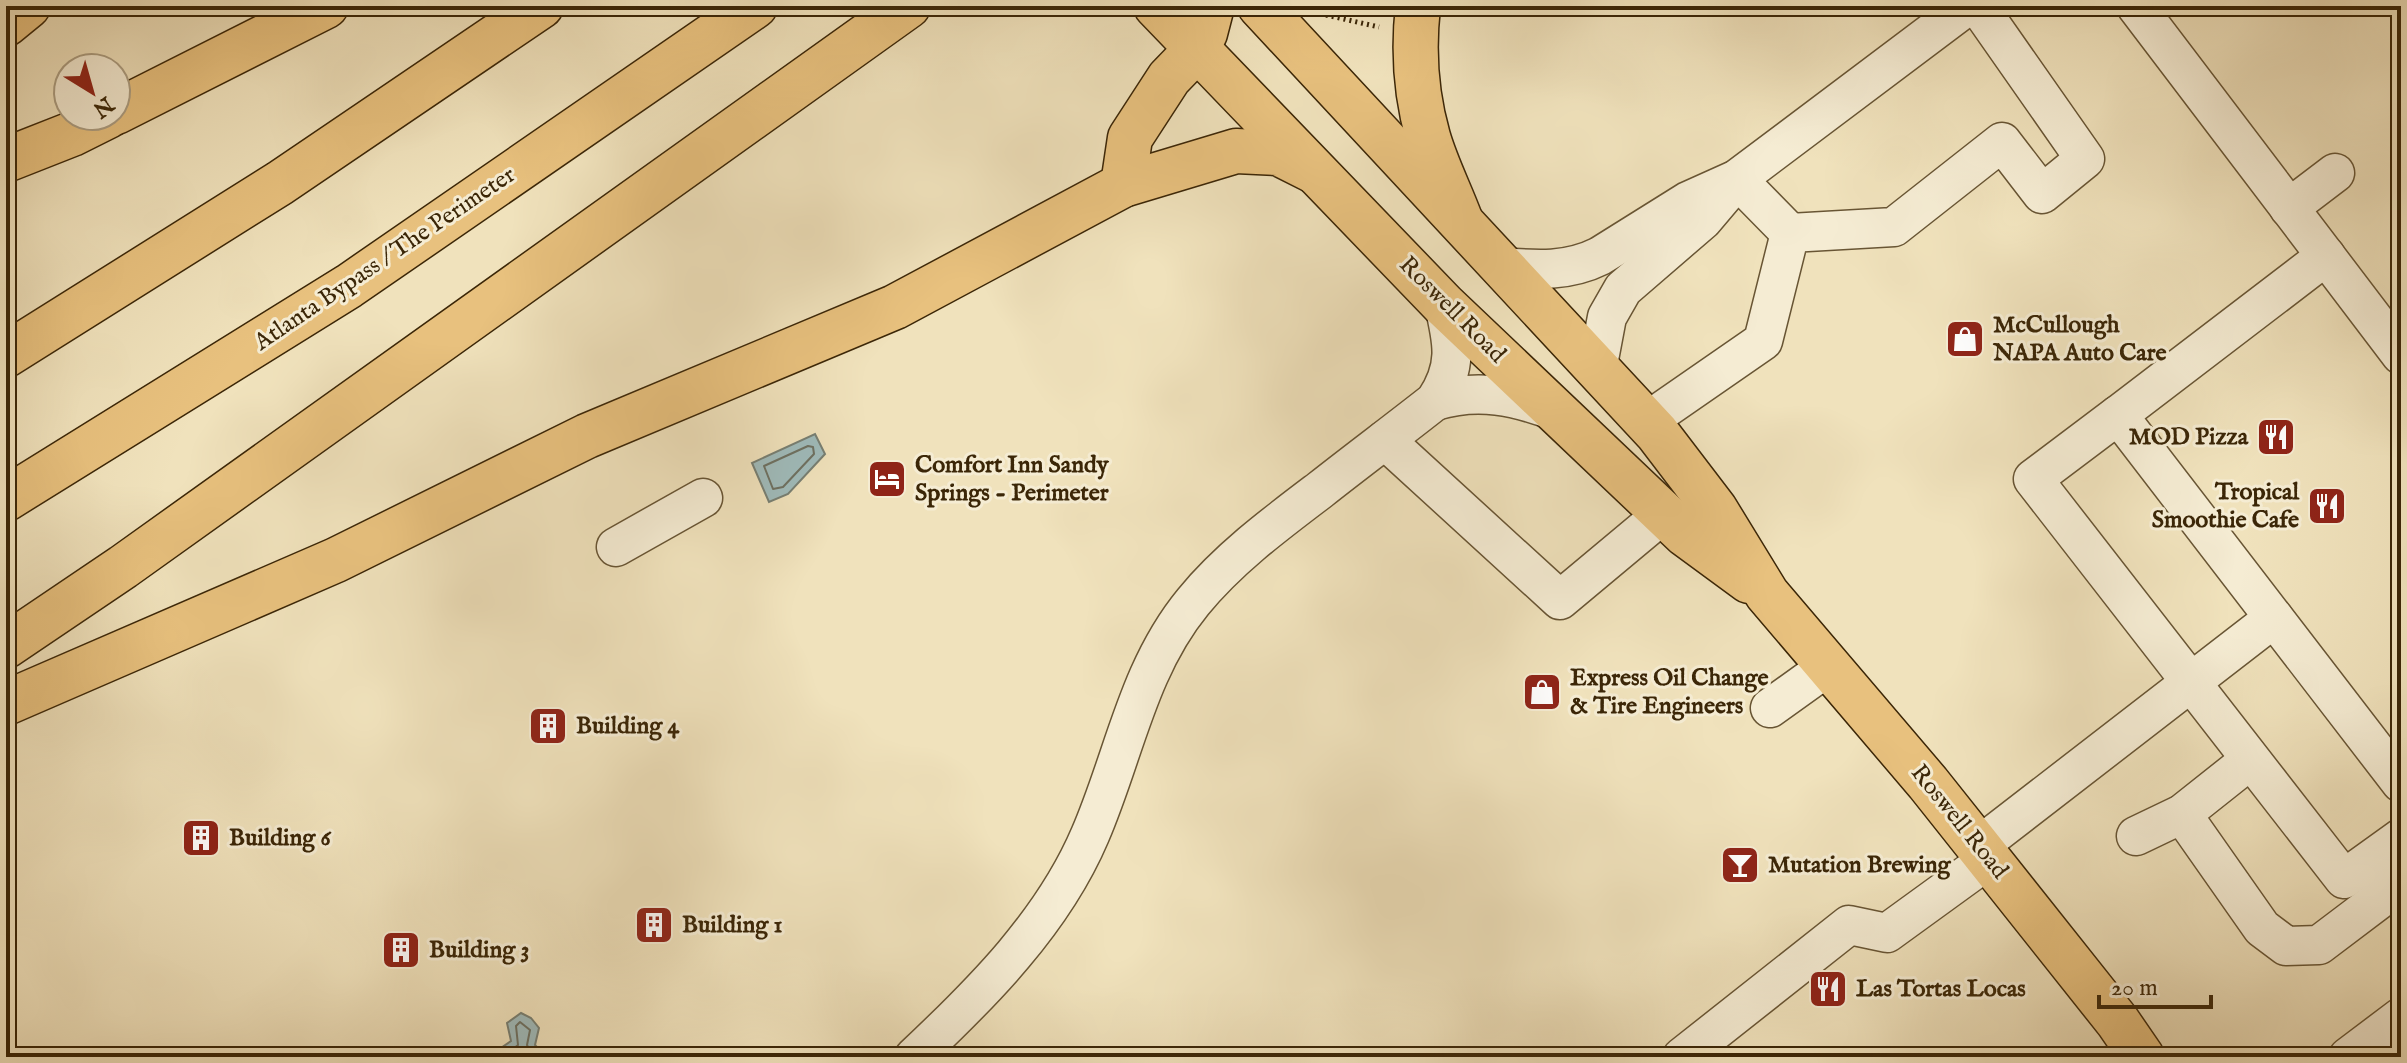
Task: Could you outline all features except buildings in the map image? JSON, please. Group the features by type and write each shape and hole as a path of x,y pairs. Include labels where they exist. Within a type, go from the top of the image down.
{"main road":[{"path":"6,24 28,6"},
{"path":"132,104 326,6"},
{"path":"6,355 280,183 541,6"},
{"name":"Atlanta Bypass / The Perimeter","path":"6,499 349,286 755,6"},
{"path":"6,646 123,567 908,6"},
{"name":"Roswell Road","path":"1156,6 1444,305 1685,534 1767,594"},
{"path":"1123,185 1130,138 1169,78 1197,49 1212,6"},
{"name":"Roswell Road","path":"1260,6 1646,422 1715,509 1767,594 1830,665 1984,852 2142,1057"},
{"path":"1400,17 1415,39 1420,100 1428,138 1460,219"},
{"path":"6,160 76,132"},
{"path":"6,703 336,560 587,436 895,307 1123,185 1236,151 1278,153 1314,171"}],"street":[{"path":"1502,267 1560,269 1586,263 1688,201 1737,179 1967,6"},
{"path":"1737,179 1790,233 1894,227 2002,142 2042,194 2085,159 1978,6"},
{"path":"2136,6 2401,355"},
{"path":"2289,208 2335,173"},
{"path":"1597,370 1607,317 1616,299 1646,267 1703,220 1737,179"},
{"path":"1646,422 1763,341 1790,233"},
{"path":"2326,256 2033,479 2344,879 2401,838"},
{"path":"914,1057 1008,960 1054,901 1090,836 1136,701 1154,664 1192,603 1263,534 1435,401 1445,386 1453,349 1444,305"},
{"path":"1435,401 1456,395 1499,395 1557,412"},
{"path":"2118,415 2401,783"},
{"path":"1385,440 1560,600 1663,514"},
{"path":"616,547 703,498"},
{"path":"1682,1057 1849,925 1887,933 2190,683 2274,618"},
{"path":"1770,708 1830,665"},
{"path":"2136,836 2182,814 2250,760"},
{"path":"2182,814 2262,928 2286,946 2319,945 2401,883"},
{"path":"2348,1057 2394,1030"}],"path":[{"path":"1325,15 1400,17"}],"water":[{"path":"815,434 825,454 788,494 769,502 752,463"},
{"path":"521,1013 531,1018 539,1028 535,1045 546,1057 494,1057 495,1052 511,1041 507,1023"}],"place":[{"name":"McCullough NAPA Auto Care","path":"1965,339"},
{"name":"MOD Pizza","path":"2276,437"},
{"name":"Comfort Inn Sandy Springs - Perimeter","path":"887,479"},
{"name":"Tropical Smoothie Cafe","path":"2327,506"},
{"name":"Express Oil Change & Tire Engineers","path":"1542,692"},
{"name":"Building 4","path":"548,726"},
{"name":"Building 6","path":"201,838"},
{"name":"Mutation Brewing","path":"1740,865"},
{"name":"Building 1","path":"654,925"},
{"name":"Building 3","path":"401,950"},
{"name":"Las Tortas Locas","path":"1828,989"}]}
